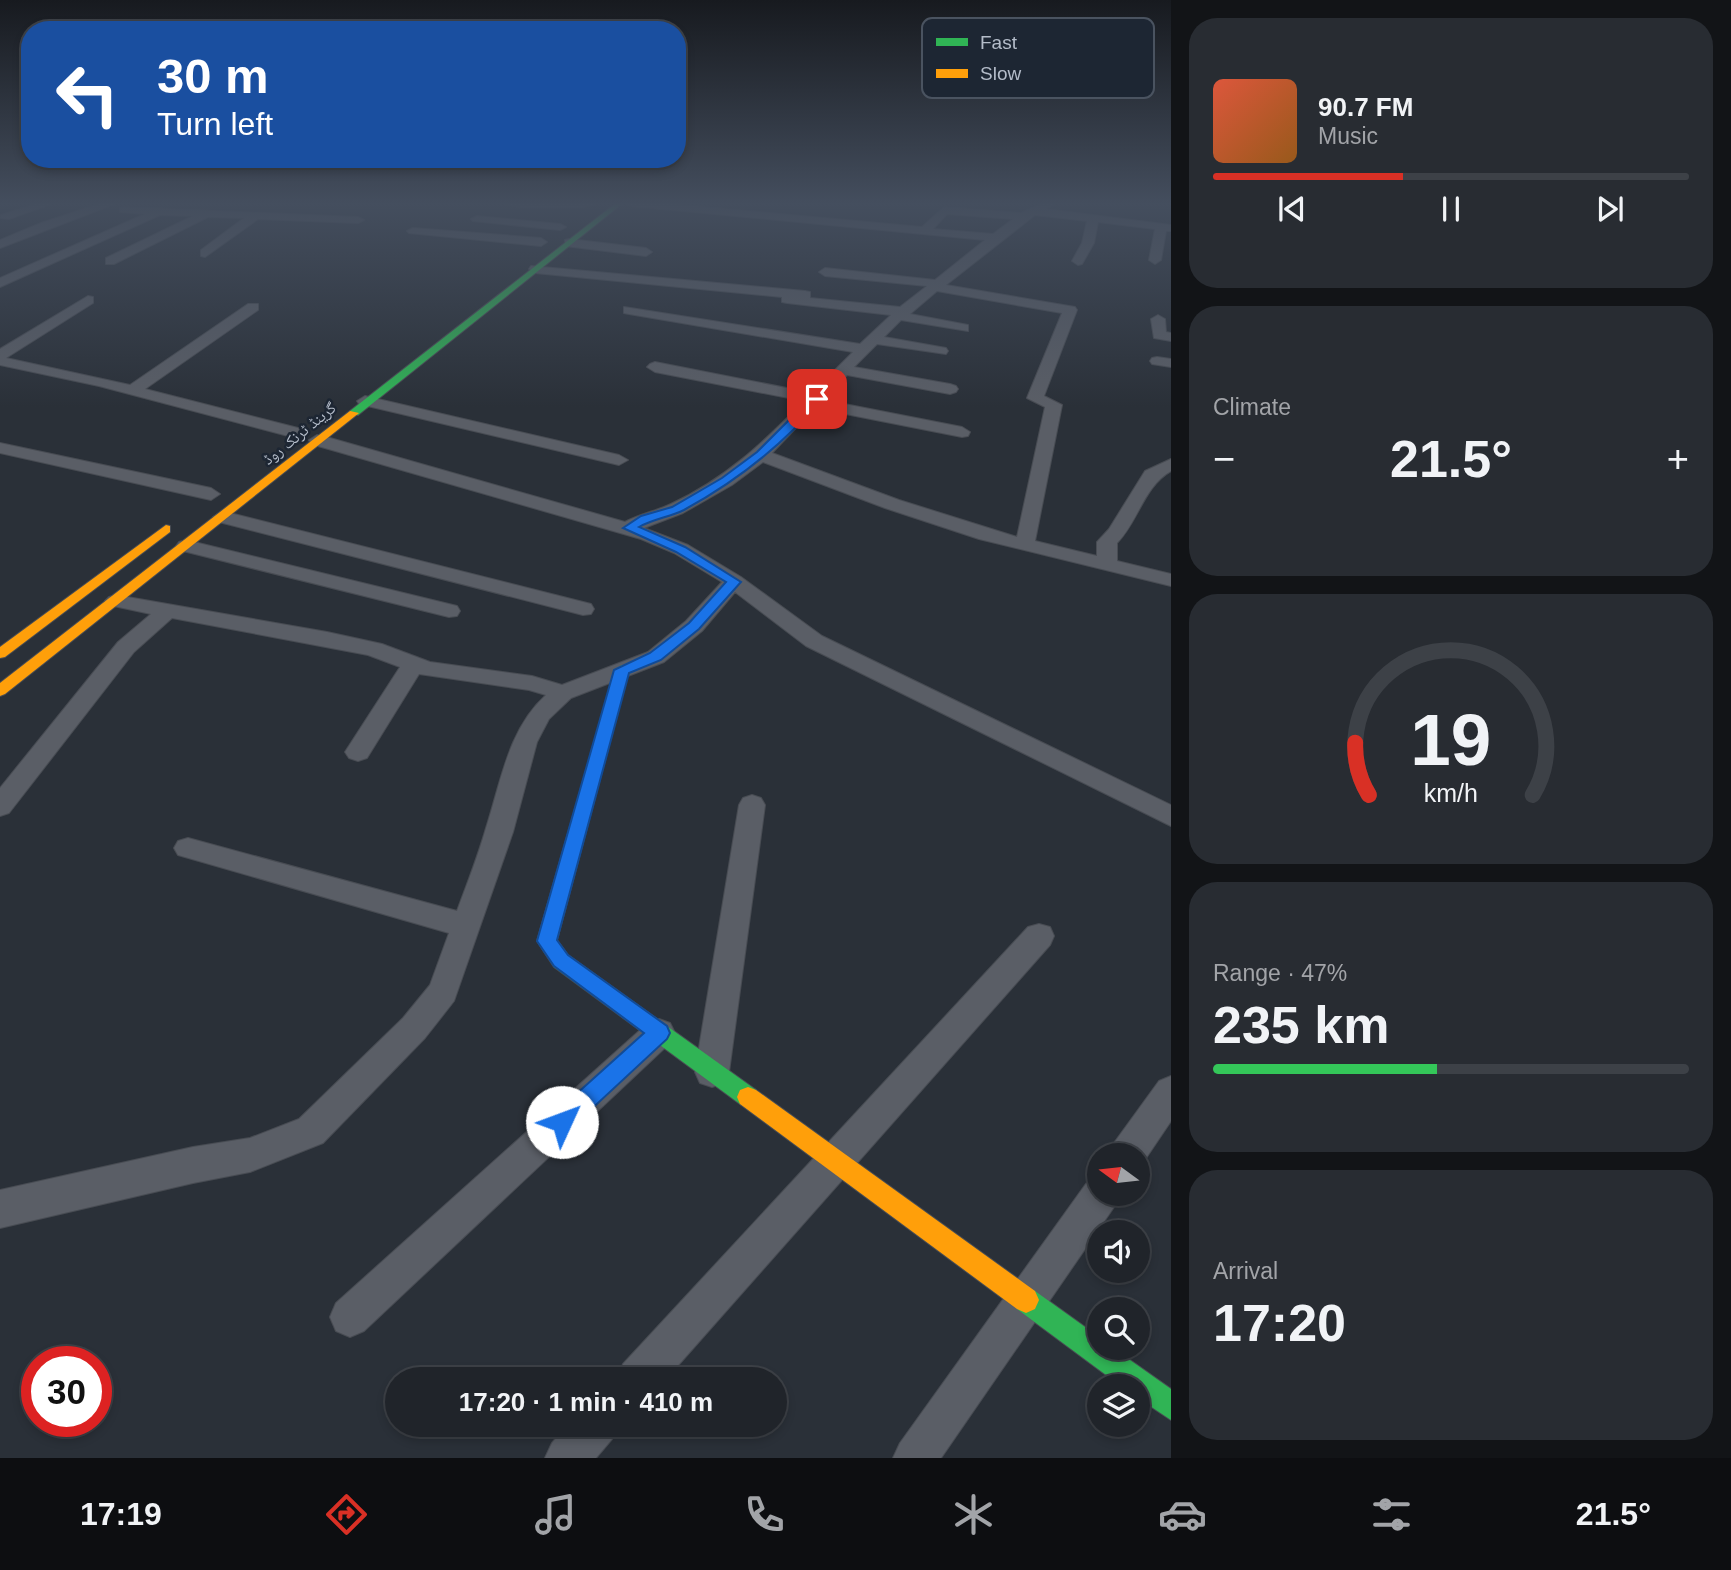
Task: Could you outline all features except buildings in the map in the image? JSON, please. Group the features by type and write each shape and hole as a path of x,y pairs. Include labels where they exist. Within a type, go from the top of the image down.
{"main road":[{"name":"گرینڈ ٹرنک روڈ","path":"271,448 365,401 533,271"},
{"name":"گرینڈ ٹرنک روڈ","path":"0,691 222,517 304,432"},
{"path":"0,654 216,490"},
{"path":"622,670 547,941 561,961 1171,1406"}],"street":[{"path":"0,283 27,271"},
{"path":"557,271 805,295"},
{"path":"629,528 645,519 676,509 726,481 761,455 867,344 955,271"},
{"path":"825,272 938,285 1070,310 1035,398 1054,405 1025,544"},
{"path":"701,290 901,314 963,328"},
{"path":"0,355 88,299"},
{"path":"133,390 253,307"},
{"path":"629,310 867,344"},
{"path":"1158,319 1159,335 1171,337"},
{"path":"730,328 941,351"},
{"path":"0,362 133,390 304,432 629,528 681,550 734,582 814,641 1171,816"},
{"path":"655,366 962,432"},
{"path":"843,370 950,389"},
{"path":"365,401 619,460"},
{"path":"0,448 216,490"},
{"path":"761,455 892,504 986,534 1171,580"},
{"path":"1107,564 1107,542 1117,532 1151,475 1171,464"},
{"path":"222,517 583,609"},
{"path":"186,546 449,611"},
{"path":"0,1209 193,1165 250,1155 310,1130 414,1028 443,992 499,832 525,743 539,715 562,693 656,657 694,626 734,582"},
{"path":"116,601 374,649 414,664 461,675 532,683 562,693"},
{"path":"0,806 126,647 168,610"},
{"path":"358,752 414,664"},
{"path":"712,1072 752,805"},
{"path":"188,848 467,926"},
{"path":"649,1367 1039,936"},
{"path":"350,1317 659,1033"},
{"path":"1135,1143 1171,1092"},
{"path":"915,1458 1093,1206"},
{"path":"567,1458 586,1437"}],"traffic: fast":[{"path":"354,413 534,271"},
{"path":"622,670 547,941 561,961 748,1097"},
{"path":"1026,1300 1171,1406"}],"traffic: slow":[{"path":"0,691 354,413"},
{"path":"0,654 166,529"},
{"path":"748,1097 1026,1300"}],"route":[{"path":"562,1122 659,1033 561,961 547,941 622,670 656,657 694,626 734,582 681,550 629,528 645,519 676,509 726,481 761,455 817,399"}]}
